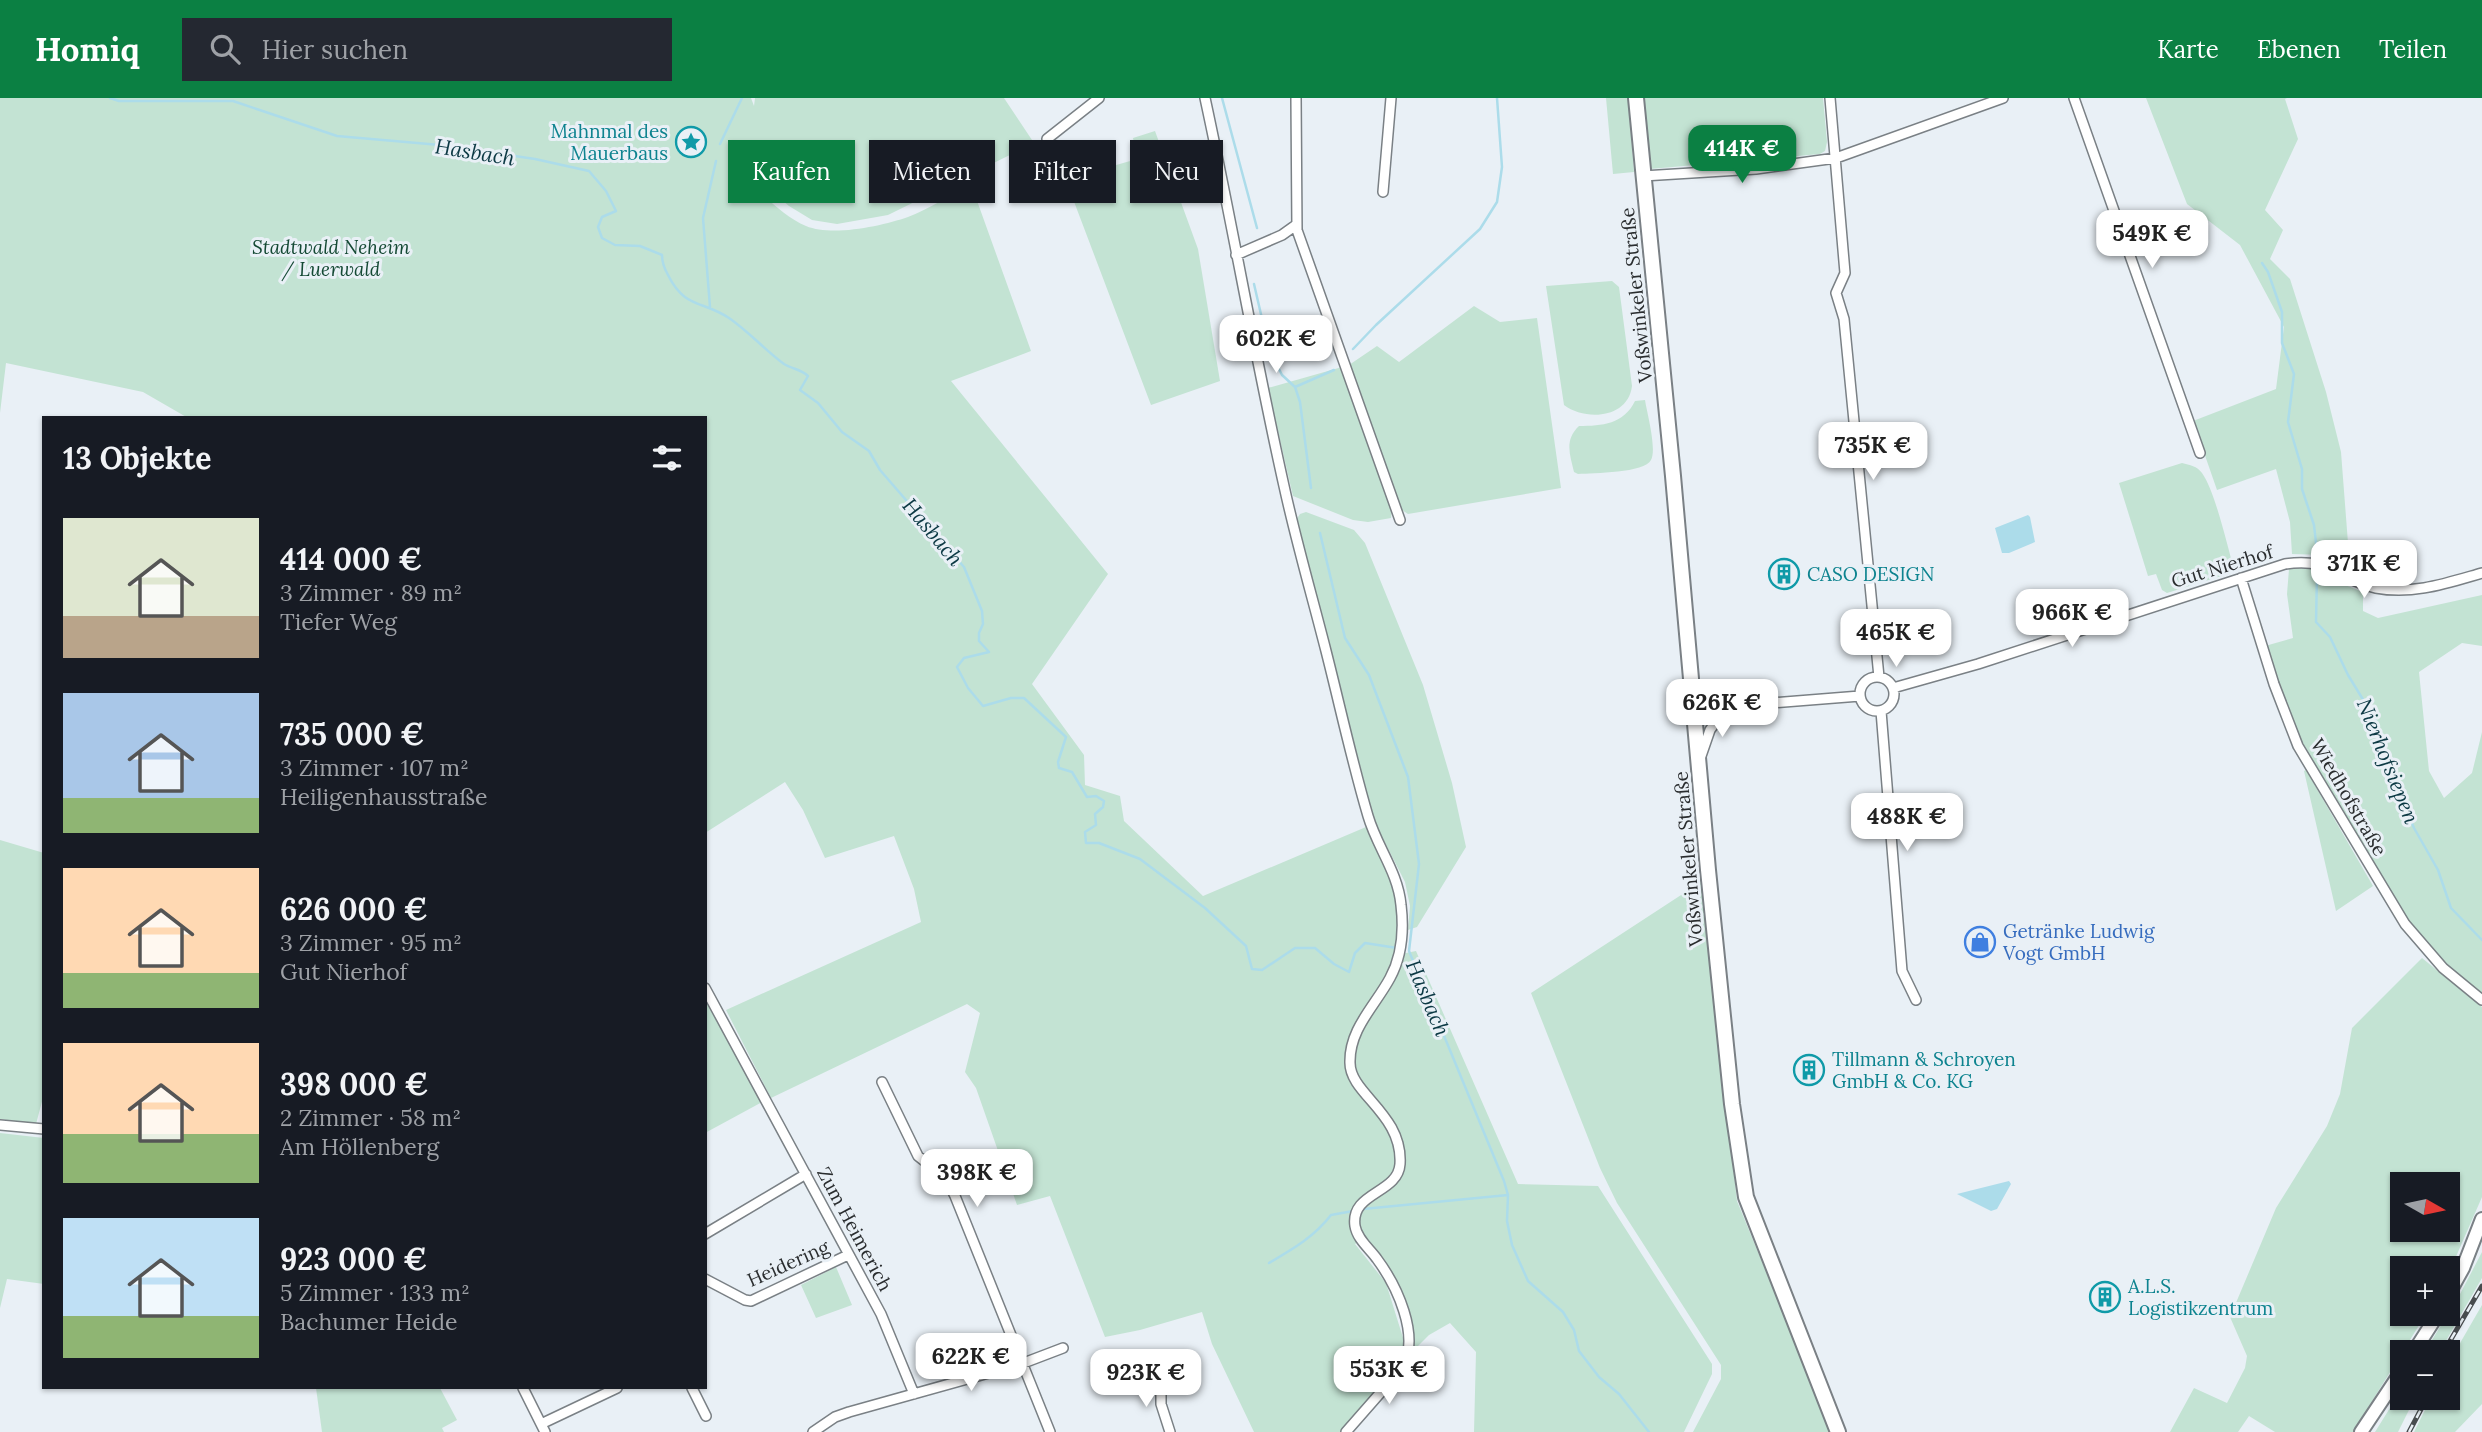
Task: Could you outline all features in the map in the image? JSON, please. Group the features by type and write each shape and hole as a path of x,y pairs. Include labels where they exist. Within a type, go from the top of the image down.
{"main road":[{"name":"Voßwinkeler Straße","path":"1636,98 1732,1104 1746,1197 1838,1432"},
{"path":"2460,1273 2482,1219"},
{"path":"2361,1432 2390,1388"}],"street":[{"path":"1047,139 1099,98"},
{"path":"1205,98 1287,501 1368,818 1397,883 1402,908 1399,956 1390,979 1356,1033 1350,1057 1352,1074 1390,1123 1397,1140 1400,1166 1391,1183 1359,1206 1355,1216 1355,1228 1395,1289 1405,1320 1408,1342 1406,1361 1346,1432"},
{"path":"1296,98 1296,225 1400,520"},
{"path":"1383,192 1391,98"},
{"path":"1830,98 1845,273 1836,293 1844,319 1878,677"},
{"path":"1643,176 1756,169 1836,158 2003,98"},
{"path":"2074,98 2200,453"},
{"path":"1236,255 1271,240 1296,225"},
{"name":"Gut Nierhof","path":"1894,688 1978,664 2285,564 2312,562 2326,565 2348,578 2374,588 2403,591 2425,589 2482,573"},
{"name":"Wiedhofstraße","path":"2241,578 2274,684 2298,746 2405,924 2443,968 2482,1000"},
{"path":"1878,677 1888,681 1894,688 1893,703 1881,711 1867,708 1860,696 1865,682 1878,677"},
{"path":"1694,709 1860,696"},
{"path":"1699,764 1710,730 1727,706"},
{"path":"1881,711 1902,971 1916,1000"},
{"name":"Zum Heimerich","path":"707,992 881,1314 914,1394"},
{"path":"883,1082 918,1156 946,1178 955,1196 1049,1432"},
{"path":"0,1125 42,1129"},
{"path":"707,1233 806,1174"},
{"name":"Heidering","path":"707,1280 751,1301 848,1255"},
{"path":"813,1432 835,1417 1021,1364 1063,1348"},
{"path":"1161,1378 1161,1404 1170,1432"},
{"path":"524,1389 543,1428 615,1389"},
{"path":"692,1389 706,1416"}],"green space":[{"name":"Stadtwald Neheim / Luerwald","path":"0,98 751,98 754,106 755,98 1004,98 1032,140 1009,140 1009,155 995,162 995,140 869,140 869,203 912,203 888,215 837,224 812,220 785,203 855,203 855,140 728,140 728,203 772,203 806,226 843,230 885,224 937,203 978,203 1031,351 951,381 1108,574 1032,684 1084,755 1085,785 1120,796 1124,821 1203,896 1366,827 1395,886 1400,933 1396,955 1416,951 1518,1184 1598,1186 1712,1364 1712,1374 1684,1432 1474,1432 1476,1352 1450,1323 1429,1335 1412,1352 1409,1319 1400,1290 1385,1264 1364,1238 1355,1244 1386,1283 1404,1341 1400,1365 1342,1432 1254,1432 1212,1344 1202,1312 1105,1337 1050,1196 1017,1205 976,1088 965,1072 980,1013 967,1004 771,1098 726,1010 921,922 914,889 894,836 825,858 803,810 785,782 707,832 707,416 185,416 143,392 6,363 0,413"},
{"path":"1606,98 1628,98 1634,172 1613,174"},
{"path":"1644,98 1823,98 1827,142 1825,151 1820,154 1650,169"},
{"path":"2146,98 2287,98 2285,99 2298,139 2265,210 2283,230 2270,259 2290,279 2326,392 2341,452 2348,543 2360,572 2323,555 2292,554 2290,522 2276,469 2217,490 2193,421 2276,389 2284,327 2240,245 2187,204"},
{"path":"1155,131 1158,140 1133,140"},
{"path":"1130,161 1130,203 1181,203 1198,249 1220,381 1151,405 1075,203 1116,203 1116,165"},
{"path":"1612,281 1619,287 1632,386 1623,405 1614,411 1594,415 1564,405 1546,286"},
{"path":"1474,306 1500,322 1537,318 1561,488 1408,514 1402,510 1349,365 1377,346 1399,362"},
{"path":"1342,367 1392,509 1391,518 1368,522 1353,520 1293,496 1268,388"},
{"path":"1645,400 1652,440 1651,460 1639,468 1629,470 1606,473 1574,472 1570,442 1574,431 1579,426 1619,419 1635,401"},
{"path":"2182,463 2198,469 2207,481 2234,569 2231,573 2167,593 2162,590 2156,574 2148,576 2119,483"},
{"path":"1306,512 1354,530 1365,543 1423,685 1452,783 1466,847 1417,927 1408,930 1410,906 1405,882 1375,823 1296,520 1300,514"},
{"path":"2304,567 2334,574 2345,585 2363,592 2363,611 2378,618 2482,595 2482,646 2462,643 2419,672 2429,771 2444,798 2472,773 2482,732 2482,997 2445,965 2415,931 2386,888 2291,723 2265,646 2293,638 2287,594 2289,569"},
{"path":"2306,770 2373,886 2336,911 2304,771"},
{"path":"0,840 42,852 42,1102 36,1124 0,1119"},
{"path":"1701,882 1737,1201 1832,1432 1693,1432 1721,1379 1721,1365 1617,1203 1600,1168 1531,993"},
{"path":"2422,958 2482,1007 2482,1197 2456,1256 2390,1256 2390,1326 2419,1326 2410,1340 2390,1340 2390,1372 2353,1432 2275,1432 2249,1416 2238,1432 2170,1432 2194,1388 2227,1403 2245,1368 2247,1356 2230,1317 2276,1208 2327,1126 2340,1094 2352,1028"},
{"path":"707,999 764,1101 707,1132"},
{"path":"0,1133 42,1138 42,1284 7,1279 0,1308"},
{"path":"2482,1252 2482,1278 2460,1316 2460,1294"},
{"path":"836,1267 852,1305 816,1318 801,1285"},
{"path":"2482,1305 2482,1404 2455,1432 2414,1432 2425,1410 2460,1410 2460,1343"},
{"path":"2441,1326 2454,1326 2446,1340 2432,1340"},
{"path":"316,1389 441,1389 457,1420 442,1428 444,1432 322,1432"},
{"path":"2390,1408 2409,1410 2398,1432 2375,1432"}],"water":[{"path":"2028,515 2035,542 2009,553 2002,553 1995,528"},
{"path":"2009,1181 2011,1184 1997,1209 1991,1211 1957,1194"}],"waterway":[{"name":"Hasbach","path":"110,98 119,101 233,101 337,136 440,145 535,159 589,171 606,191 616,211 602,217 598,227 602,238 615,245 640,246 662,255 665,270 681,294 729,318 784,364 808,376 800,390 818,403 842,432 869,451 880,470 964,567 982,611 983,624 979,641 989,652 964,658 957,667 968,688 983,706 1011,698 1024,698 1066,737 1058,762 1059,768 1072,772 1087,797 1096,796 1104,801 1103,807 1095,814 1096,825 1085,832 1086,843 1099,843 1140,859 1205,908 1246,946 1252,969 1262,970 1295,948 1315,948 1334,964 1349,972 1355,953 1365,943 1397,948"},
{"path":"720,144 742,98"},
{"path":"1222,98 1257,228"},
{"path":"1353,349 1480,229 1497,202 1502,167 1497,98"},
{"path":"710,307 703,218 716,161"},
{"name":"Nierhofsiepen","path":"2262,263 2268,272 2282,312 2282,343 2294,374 2288,422 2302,469 2302,489 2314,525 2317,552"},
{"path":"1254,284 1269,349 1282,375 1295,387 1300,402 1311,488"},
{"path":"1295,387 1334,370"},
{"name":"Hasbach","path":"1320,533 1345,638 1369,675 1408,777 1419,864 1409,951 1504,1181 1508,1195 1507,1221 1512,1245 1528,1281 1563,1312 1574,1330 1579,1351 1599,1377 1619,1394 1649,1432"},
{"name":"Nierhofsiepen","path":"2317,574 2316,622 2330,637 2348,675 2378,724 2385,762 2414,828 2438,870 2451,908 2482,940"},
{"path":"1363,1209 1508,1195"},
{"path":"1269,1263 1310,1236 1331,1215 1353,1211"}],"railway":[{"path":"2451,1340 2482,1286"},
{"path":"2409,1432 2421,1410"}],"place":[{"name":"Mahnmal des Mauerbaus","path":"691,142"},
{"name":"CASO DESIGN","path":"1784,574"},
{"name":"Getränke Ludwig Vogt GmbH","path":"1980,942"},
{"name":"Tillmann & Schroyen GmbH & Co. KG","path":"1809,1070"},
{"name":"A.L.S. Logistikzentrum","path":"2105,1297"}]}
